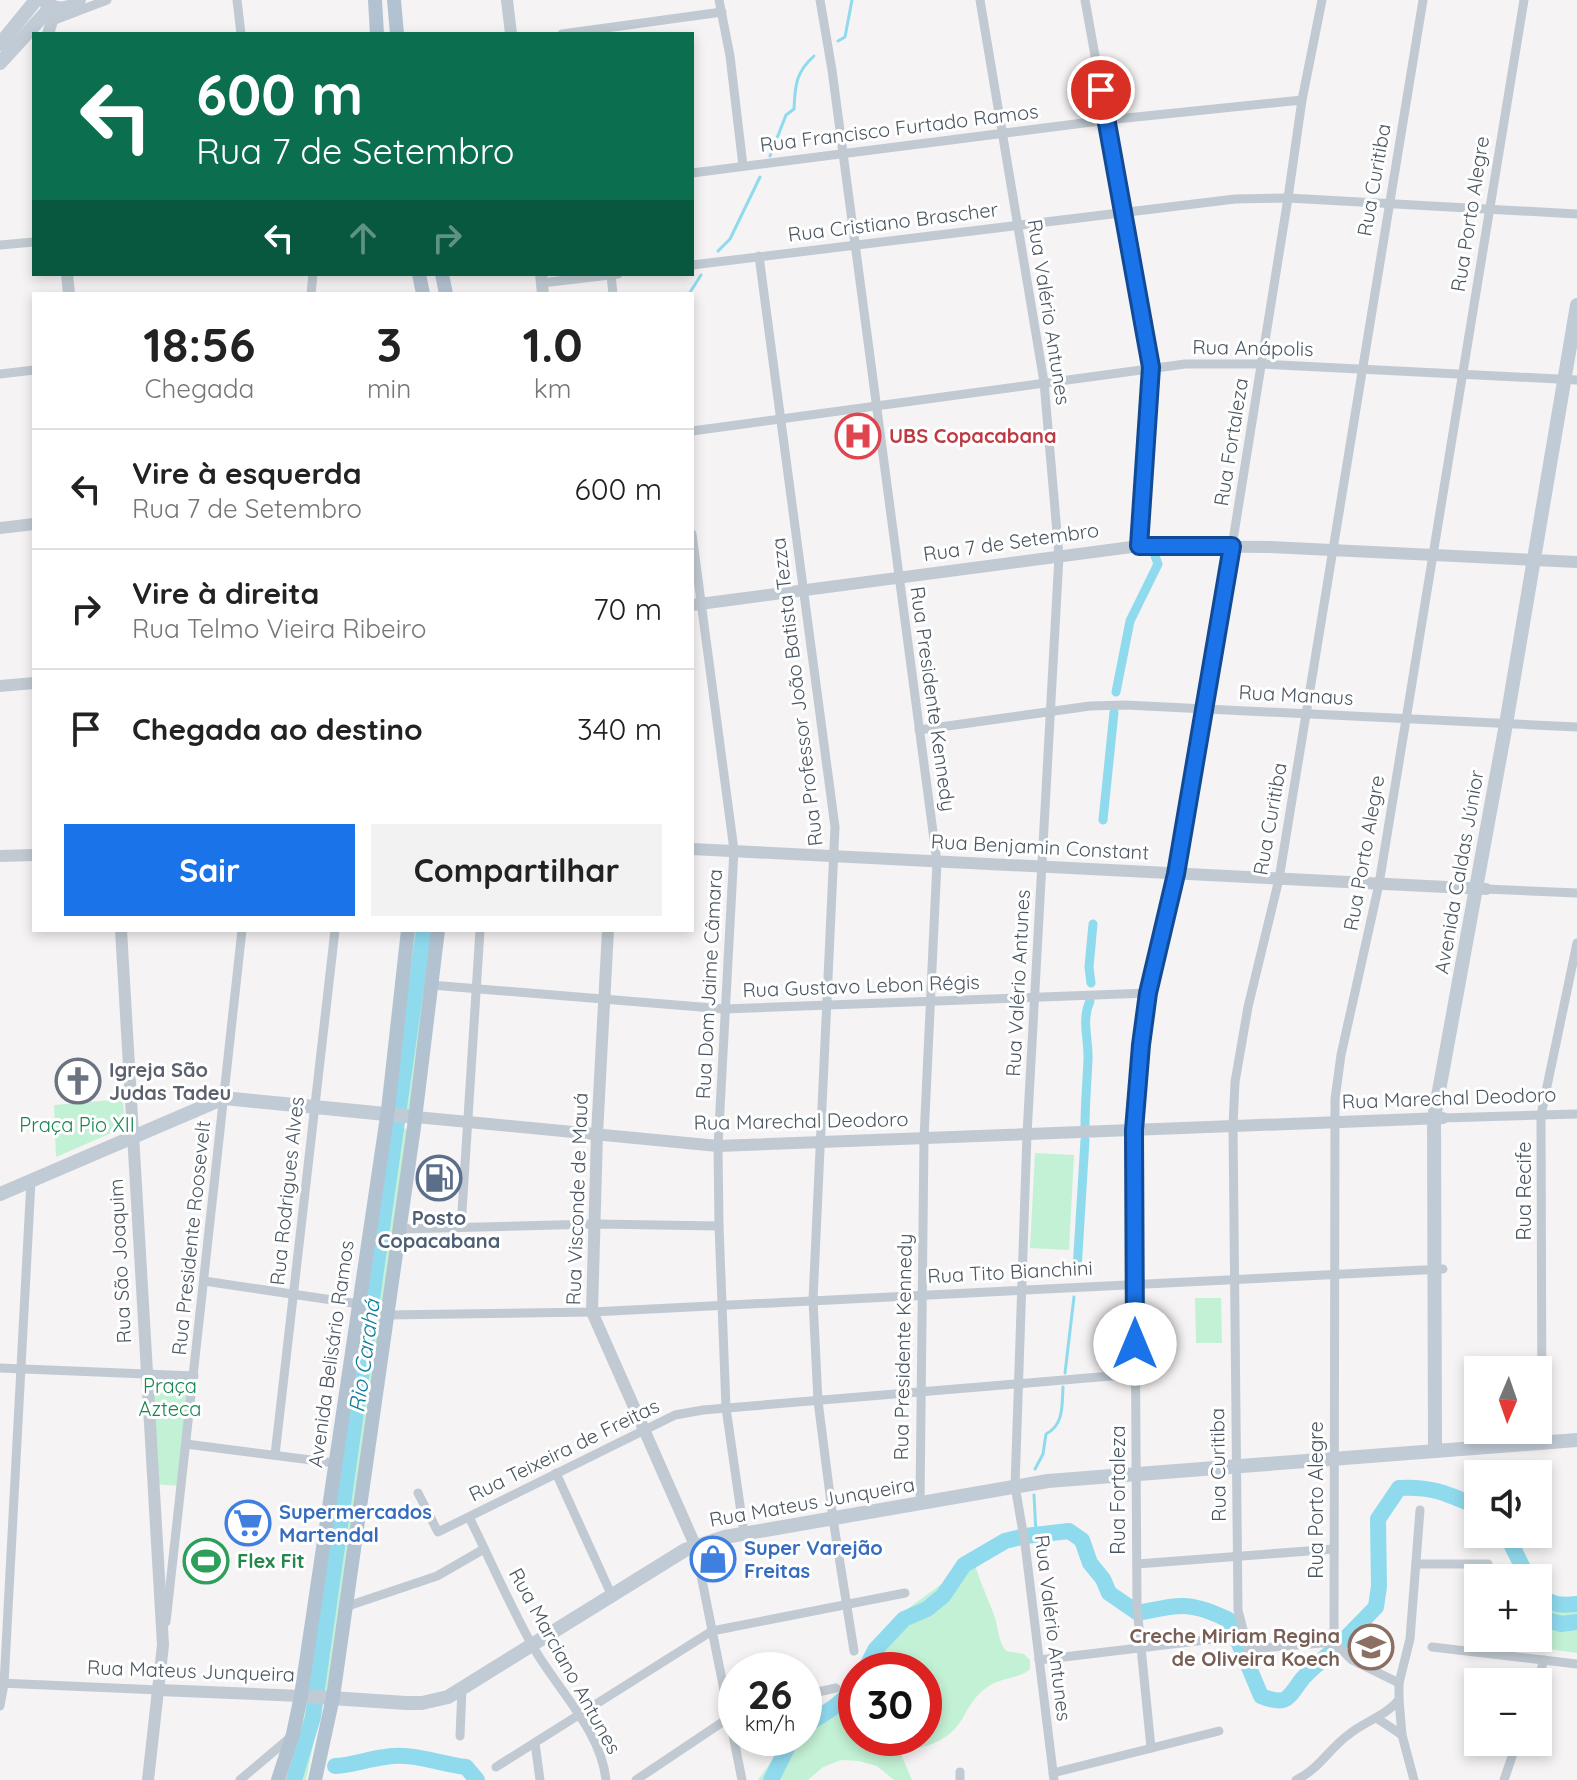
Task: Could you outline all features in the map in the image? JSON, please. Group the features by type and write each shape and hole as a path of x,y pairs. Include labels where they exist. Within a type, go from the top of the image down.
{"main road":[{"path":"375,0 377,32"},
{"path":"394,0 397,32"},
{"path":"0,44 45,6 79,5"},
{"path":"37,28 45,6"},
{"path":"0,63 32,33"},
{"name":"Avenida Caldas Júnior","path":"1440,1451 1438,1118 1572,379 1577,305"},
{"name":"Avenida Caldas Júnior","path":"1572,379 1577,363"},
{"name":"Avenida Belisário Ramos","path":"278,1780 304,1696 335,1463 390,1114 408,932"},
{"path":"315,1780 345,1607 400,1229 438,932"},
{"name":"Rua Marechal Deodoro","path":"0,1194 224,1098 413,1117"},
{"name":"Rua Mateus Junqueira","path":"1552,1442 1577,1440"},
{"name":"Rua Mateus Junqueira","path":"304,1696 422,1703 448,1697 695,1545 744,1533 1015,1486 1529,1444"}],"street":[{"path":"79,5 106,0"},
{"path":"237,0 241,32"},
{"path":"507,0 511,32"},
{"path":"719,0 730,56 743,166"},
{"name":"Rua Presidente Kennedy","path":"823,0 937,862 924,1138 920,1503"},
{"name":"Rua Valério Antunes","path":"980,0 1044,382 1059,556 1027,1134 1015,1486 1053,1776"},
{"path":"1085,0 1151,367 1139,546"},
{"name":"Rua Fortaleza","path":"1151,1748 1137,1607 1134,1130 1148,993 1176,874 1206,708 1302,100 1322,0"},
{"name":"Rua Curitiba","path":"1334,1642 1248,1649 1238,1610 1233,1126 1241,1045 1279,879 1423,0"},
{"name":"Rua Porto Alegre","path":"1334,1642 1334,1122 1341,1055 1379,884 1524,0"},
{"path":"45,6 48,32"},
{"path":"577,32 722,12"},
{"name":"Rua Francisco Furtado Ramos","path":"694,173 1107,120 1302,100"},
{"name":"Rua Cristiano Brascher","path":"694,265 1204,201 1288,198 1577,214"},
{"path":"0,245 32,242"},
{"name":"Rua Professor João Batista Tezza","path":"759,256 833,803 835,856 813,1300 818,1401 854,1651"},
{"path":"542,284 603,276"},
{"name":"Rua Anápolis","path":"694,431 1151,367 1213,362 1572,379"},
{"path":"0,374 32,370"},
{"path":"0,528 32,524"},
{"name":"Rua 7 de Setembro","path":"697,604 1139,546 1232,546 1577,562"},
{"name":"Rua Dom Jaime Câmara","path":"694,562 697,604 734,850 718,1146 719,1226 726,1408 744,1533"},
{"path":"0,686 32,683"},
{"name":"Rua Manaus","path":"919,730 1051,711 1125,705 1577,727"},
{"name":"Rua Benjamin Constant","path":"694,849 1577,893"},
{"path":"0,856 32,855"},
{"name":"Rua São Joaquim","path":"121,932 163,1645 148,1780"},
{"name":"Rua Presidente Roosevelt","path":"163,1645 242,932"},
{"name":"Rua Rodrigues Alves","path":"275,1455 335,932"},
{"path":"461,1227 480,932"},
{"name":"Rua Visconde de Mauá","path":"608,932 597,1134 592,1312 695,1545 718,1655"},
{"name":"Rua Recife","path":"1542,1356 1541,1115 1577,943"},
{"name":"Rua Gustavo Lebon Régis","path":"431,985 725,1009 1148,993"},
{"name":"Rua Marechal Deodoro","path":"413,1117 718,1146 1577,1114"},
{"path":"0,1706 31,1181"},
{"path":"400,1229 595,1224 719,1226"},
{"name":"Rua Tito Bianchini","path":"387,1315 592,1312 1438,1269"},
{"path":"204,1281 359,1304"},
{"path":"0,1368 194,1376"},
{"name":"Rua Teixeira de Freitas","path":"418,1493 438,1532 675,1415 726,1408 1135,1374"},
{"path":"186,1444 335,1463"},
{"path":"556,1473 612,1596"},
{"path":"1414,1780 1402,1735 1399,1683 1410,1639 1420,1510"},
{"name":"Rua Marciano Antunes","path":"469,1517 532,1645 599,1753 606,1780"},
{"path":"345,1607 427,1580 484,1549"},
{"path":"1137,1564 1334,1549"},
{"path":"1416,1564 1464,1564"},
{"path":"496,1767 712,1631 905,1593"},
{"path":"1039,1660 1222,1638"},
{"path":"1334,1642 1352,1660 1399,1683"},
{"path":"1432,1647 1577,1664"},
{"path":"1541,1668 1544,1660"},
{"name":"Rua Mateus Junqueira","path":"2,1684 304,1696"},
{"path":"822,1691 836,1688"},
{"path":"460,1736 462,1689"},
{"path":"1296,1780 1314,1769 1349,1734 1378,1719 1399,1700"},
{"path":"1378,1719 1402,1735"},
{"path":"636,1780 718,1725"},
{"path":"1053,1776 1219,1731"},
{"path":"240,1780 293,1734"},
{"path":"535,1743 540,1780"},
{"name":"Rua Visconde de Mauá","path":"739,1756 742,1780"},
{"path":"1504,1780 1512,1756"}],"green space":[{"path":"415,932 434,932 412,1116 395,1114"},
{"name":"Praça Pio XII","path":"123,1099 125,1127 56,1157 54,1105"},
{"path":"392,1127 409,1129 327,1691 306,1689"},
{"path":"1035,1153 1074,1155 1069,1250 1030,1248"},
{"path":"1195,1298 1221,1298 1222,1343 1196,1343"},
{"name":"Praça Azteca","path":"147,1374 194,1376 181,1486 154,1484"},
{"path":"968,1556 974,1561 1003,1647 1006,1651 1024,1654 1030,1660 1030,1669 989,1686 979,1694 956,1728 942,1739 942,1652 867,1652 879,1635 943,1583"},
{"path":"1552,1606 1568,1613 1577,1611 1577,1653 1552,1650"},
{"path":"838,1693 838,1756 902,1756 912,1780 894,1780 877,1766 841,1760 823,1767 808,1780 758,1780 775,1756 822,1756 822,1706"},
{"path":"305,1704 321,1706 306,1780 286,1780 299,1741"}],"waterway":[{"path":"838,41 845,37 852,0"},
{"path":"770,156 786,115 794,109 800,73 814,56"},
{"path":"718,251 730,239 760,177"},
{"path":"690,292 701,275"},
{"path":"1116,692 1130,621 1158,564 1155,556"},
{"path":"1103,820 1114,712"},
{"path":"1091,983 1089,967 1093,924"},
{"name":"Rio Carahá","path":"294,1780 313,1717 424,932"},
{"path":"1085,1126 1086,1023 1090,1001"},
{"path":"1077,1270 1085,1140"},
{"path":"1065,1373 1074,1297"},
{"path":"1035,1469 1043,1454 1046,1434 1059,1420 1063,1387"},
{"path":"1342,1642 1376,1607 1379,1586 1378,1519 1399,1488 1421,1488 1464,1501"},
{"path":"1034,1495 1036,1534"},
{"path":"874,1652 904,1619 927,1609 943,1596 964,1565 1005,1541 1069,1531 1082,1540 1090,1563 1103,1579 1109,1593 1138,1613 1184,1606 1203,1609 1229,1620 1261,1696 1277,1700 1286,1698 1333,1650"},
{"path":"1513,1548 1521,1564"},
{"path":"1552,1602 1577,1604"},
{"path":"1552,1621 1561,1624 1577,1622"},
{"path":"822,1715 838,1704"},
{"path":"335,1766 406,1756 466,1767 477,1780"},
{"path":"771,1780 783,1756"}],"place":[{"name":"UBS Copacabana","path":"858,436"},
{"name":"Igreja São Judas Tadeu","path":"78,1081"},
{"name":"Posto Copacabana","path":"439,1178"},
{"name":"Supermercados Martendal","path":"248,1523"},
{"name":"Super Varejão Freitas","path":"713,1559"},
{"name":"Flex Fit","path":"206,1561"},
{"name":"Creche Miriam Regina de Oliveira Koech","path":"1371,1647"}],"route":[{"path":"1101,90 1151,367 1139,546 1232,546 1176,874 1148,993 1141,1045 1134,1130 1135,1344"}]}
